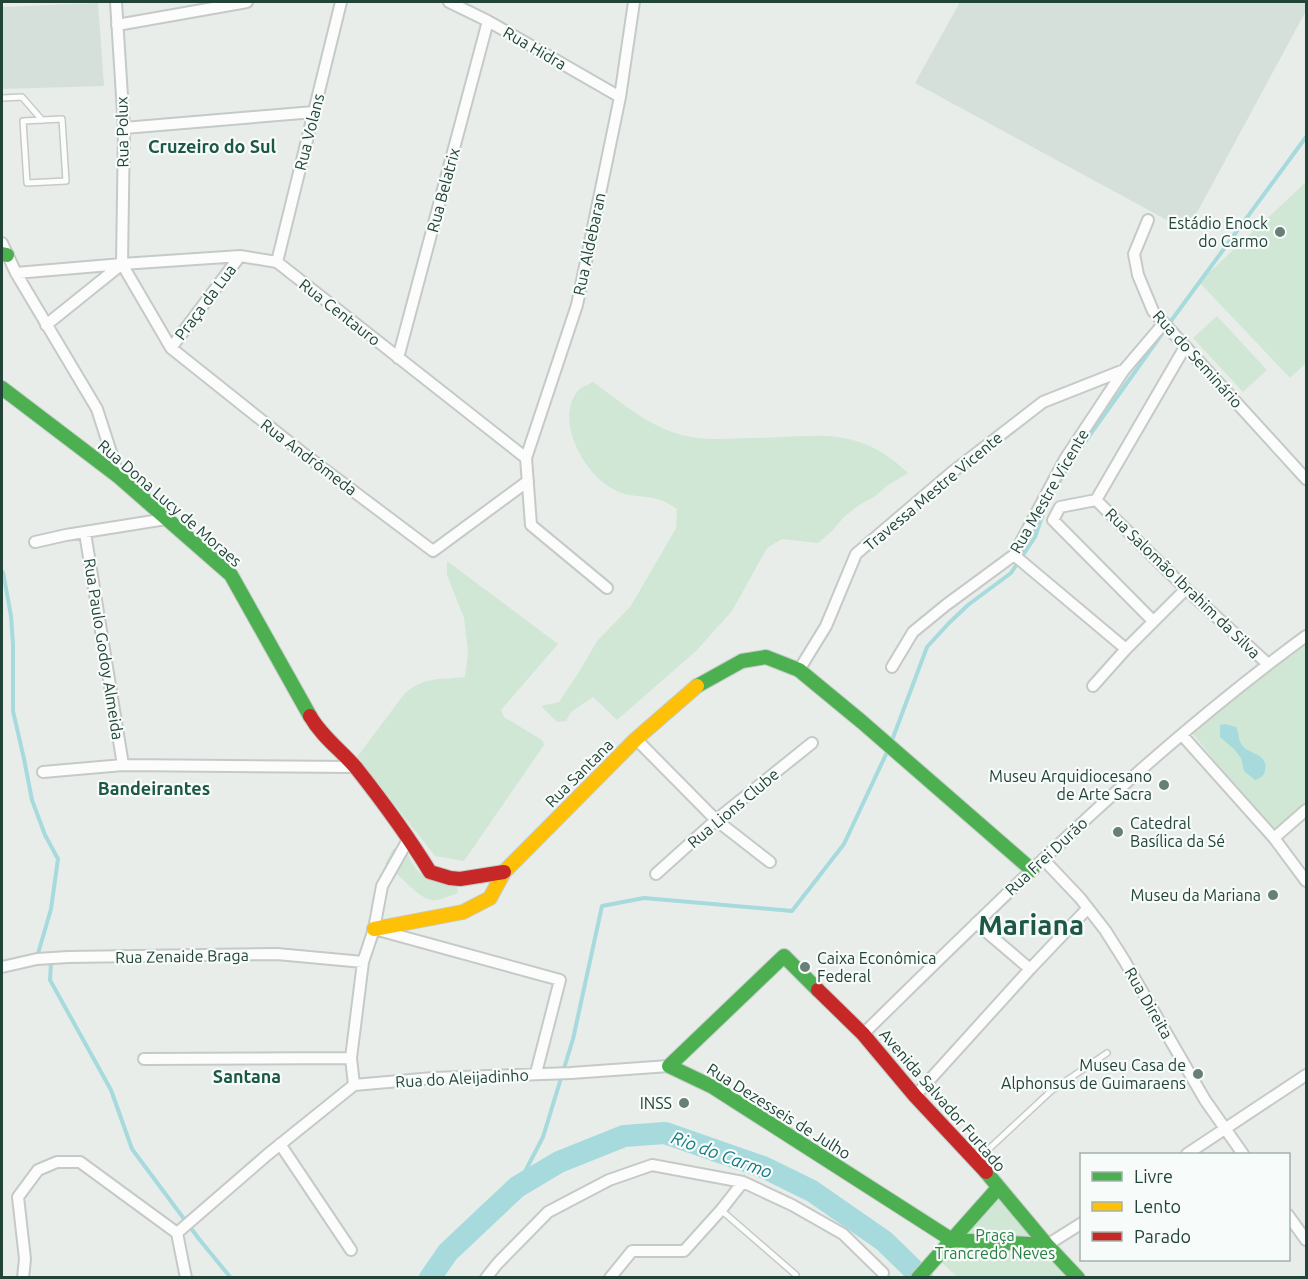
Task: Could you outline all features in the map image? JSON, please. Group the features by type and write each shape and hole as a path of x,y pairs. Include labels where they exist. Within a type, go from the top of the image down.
{"street":[{"name":"Rua Polux","path":"116,2 124,128 122,264"},
{"path":"117,25 247,2"},
{"name":"Rua Volans","path":"277,262 341,2"},
{"name":"Rua Hidra","path":"449,2 488,21 620,97"},
{"name":"Rua Aldebaran","path":"607,588 531,525 525,458 577,305 620,97 634,2"},
{"name":"Rua Belatrix","path":"398,358 488,21"},
{"path":"124,128 314,112"},
{"name":"Rua do Seminário","path":"1148,220 1134,254 1138,275 1153,311 1306,478"},
{"path":"3,251 97,409 119,477"},
{"name":"Rua Centauro","path":"16,273 240,256 277,262 525,458"},
{"name":"Praça da Lua","path":"171,348 240,256"},
{"path":"46,325 122,264"},
{"name":"Rua Andrômeda","path":"122,264 171,348 304,454 433,551 528,481"},
{"name":"Rua Mestre Vicente","path":"892,667 913,632 1014,555 1065,459 1124,370 1164,323"},
{"name":"Rua Salomão Ibrahim da Silva","path":"1185,347 1096,500 1186,589 1268,664"},
{"name":"Travessa Mestre Vicente","path":"799,670 826,626 856,554 951,473 1043,402 1124,370"},
{"name":"Rua Dona Lucy de Moraes","path":"2,388 119,477 231,575 315,725 356,767 409,838 430,872 460,879 504,872"},
{"path":"1096,500 1060,507 1053,520 1154,621"},
{"path":"35,542 166,519"},
{"name":"Rua Paulo Godoy Almeida","path":"85,532 123,765"},
{"path":"1014,555 1126,649"},
{"path":"1093,686 1186,589"},
{"name":"Rua Frei Durão","path":"863,1034 1098,807 1268,664 1306,636"},
{"name":"Rua Santana","path":"374,929 463,912 490,898 504,872 636,739 700,684 742,661 766,657 799,670 1032,870"},
{"path":"1182,735 1274,838 1306,881"},
{"path":"636,739 716,820 770,862"},
{"name":"Rua Lions Clube","path":"656,874 716,820 812,742"},
{"path":"43,772 123,765 356,767"},
{"path":"1274,838 1306,810"},
{"path":"177,1233 280,1144 354,1085 351,1058 363,962 374,929 382,886 409,838"},
{"name":"Rua Direita","path":"1043,859 1105,930 1201,1094 1242,1153"},
{"path":"915,1096 1088,908"},
{"path":"976,923 1030,969"},
{"path":"374,929 560,980 536,1073"},
{"name":"Rua Zenaide Braga","path":"2,967 37,959 68,957 277,954 363,962"},
{"name":"Avenida Salvador Furtado","path":"669,1066 784,956 863,1034 915,1096 976,1161 1078,1278"},
{"path":"144,1059 351,1058"},
{"name":"Rua Dezesseis de Julho","path":"571,1073 669,1066 713,1087 952,1240"},
{"name":"Rua do Aleijadinho","path":"354,1085 433,1078 571,1073"},
{"path":"1190,1153 1306,1075"},
{"path":"280,1144 351,1250"},
{"path":"23,1278 25,1259 18,1197 38,1170 57,1162 80,1162 177,1233 186,1278"},
{"path":"486,1278 548,1212 609,1180 652,1165 743,1182 792,1205 843,1234 884,1273"},
{"path":"610,1278 632,1251 684,1251 743,1182"},
{"path":"918,1278 998,1188"},
{"path":"1290,1218 1306,1240"},
{"path":"952,1240 1047,1245 1080,1224"}],"lane":[{"path":"2,99 22,97 42,120"},
{"path":"62,119 66,181 27,183 23,121 42,120 62,119"},
{"path":"976,1161 1051,1091 1107,1053"},
{"path":"721,1210 796,1275"}],"shaded area":[{"path":"960,2 1306,2 1306,11 1187,231 915,83"},
{"path":"98,3 104,86 2,89 2,7"}],"green space":[{"name":"Estádio Enock do Carmo","path":"1306,182 1306,363 1290,378 1199,282"},
{"path":"1217,316 1267,370 1243,392 1193,338"},
{"path":"593,382 640,416 678,434 711,439 832,436 875,448 908,473 859,505 818,543 782,539 767,548 732,611 696,651 617,720 593,697 571,712 566,721 557,722 541,706 559,702 597,641 630,607 676,528 677,509 661,500 624,494 611,488 591,471 583,459 571,431 569,417 571,404 578,390"},
{"path":"447,561 558,644 501,710 504,717 542,740 544,745 464,861 435,856 357,757 405,693 427,681 465,677 468,652 464,618 447,575"},
{"path":"1306,640 1306,803 1274,834 1189,729"},
{"path":"405,847 421,874 431,881 457,887 456,894 438,900 426,898 385,864 393,849"},
{"name":"Praça Trancredo Neves","path":"995,1193 1071,1277 957,1277 936,1257"}],"water":[{"path":"1220,725 1236,727 1242,745 1264,761 1265,771 1261,777 1255,780 1244,771 1241,758 1220,737"}],"waterway":[{"path":"1168,325 1306,137"},
{"path":"1054,491 1072,460 1164,331"},
{"path":"891,743 927,647 968,605 1011,573 1035,537 1045,508"},
{"path":"3,572 11,616 13,711 32,800 45,835 58,859 51,909 37,957"},
{"path":"517,1187 543,1137 573,1039 602,906 644,898 792,911 844,844 888,750"},
{"path":"44,962 51,964 50,980 111,1090 132,1149 231,1278"},
{"name":"Rio do Carmo","path":"430,1278 448,1252 517,1187 559,1162 624,1136 665,1133 763,1167 812,1191 884,1241 922,1278"}],"traffic: fast":[{"path":"2,254 7,255"},
{"path":"2,388 119,477 231,575 310,716"},
{"path":"697,686 742,661 766,657 799,670 1032,870"},
{"path":"818,990 784,956 669,1066 713,1087 952,1240 1047,1245"},
{"path":"986,1172 1078,1278"},
{"path":"918,1278 998,1188"}],"traffic: slow":[{"path":"374,929 463,912 490,898 504,872 636,739 697,686"}],"traffic: jam":[{"path":"310,716 320,731 367,781 430,872 460,879 504,872"},
{"path":"818,990 863,1034 915,1096 986,1172"}],"place":[{"name":"Estádio Enock do Carmo","path":"1280,232"},
{"name":"Museu Arquidiocesano de Arte Sacra","path":"1164,785"},
{"name":"Catedral Basílica da Sé","path":"1118,832"},
{"name":"Museu da Mariana","path":"1273,895"},
{"name":"Caixa Econômica Federal","path":"805,967"},
{"name":"Museu Casa de Alphonsus de Guimaraens","path":"1198,1074"},
{"name":"INSS","path":"684,1103"}],"district":[{"name":"Cruzeiro do Sul","path":"212,146"},
{"name":"Bandeirantes","path":"154,788"},
{"name":"Mariana","path":"1031,924"},
{"name":"Santana","path":"247,1076"}]}
